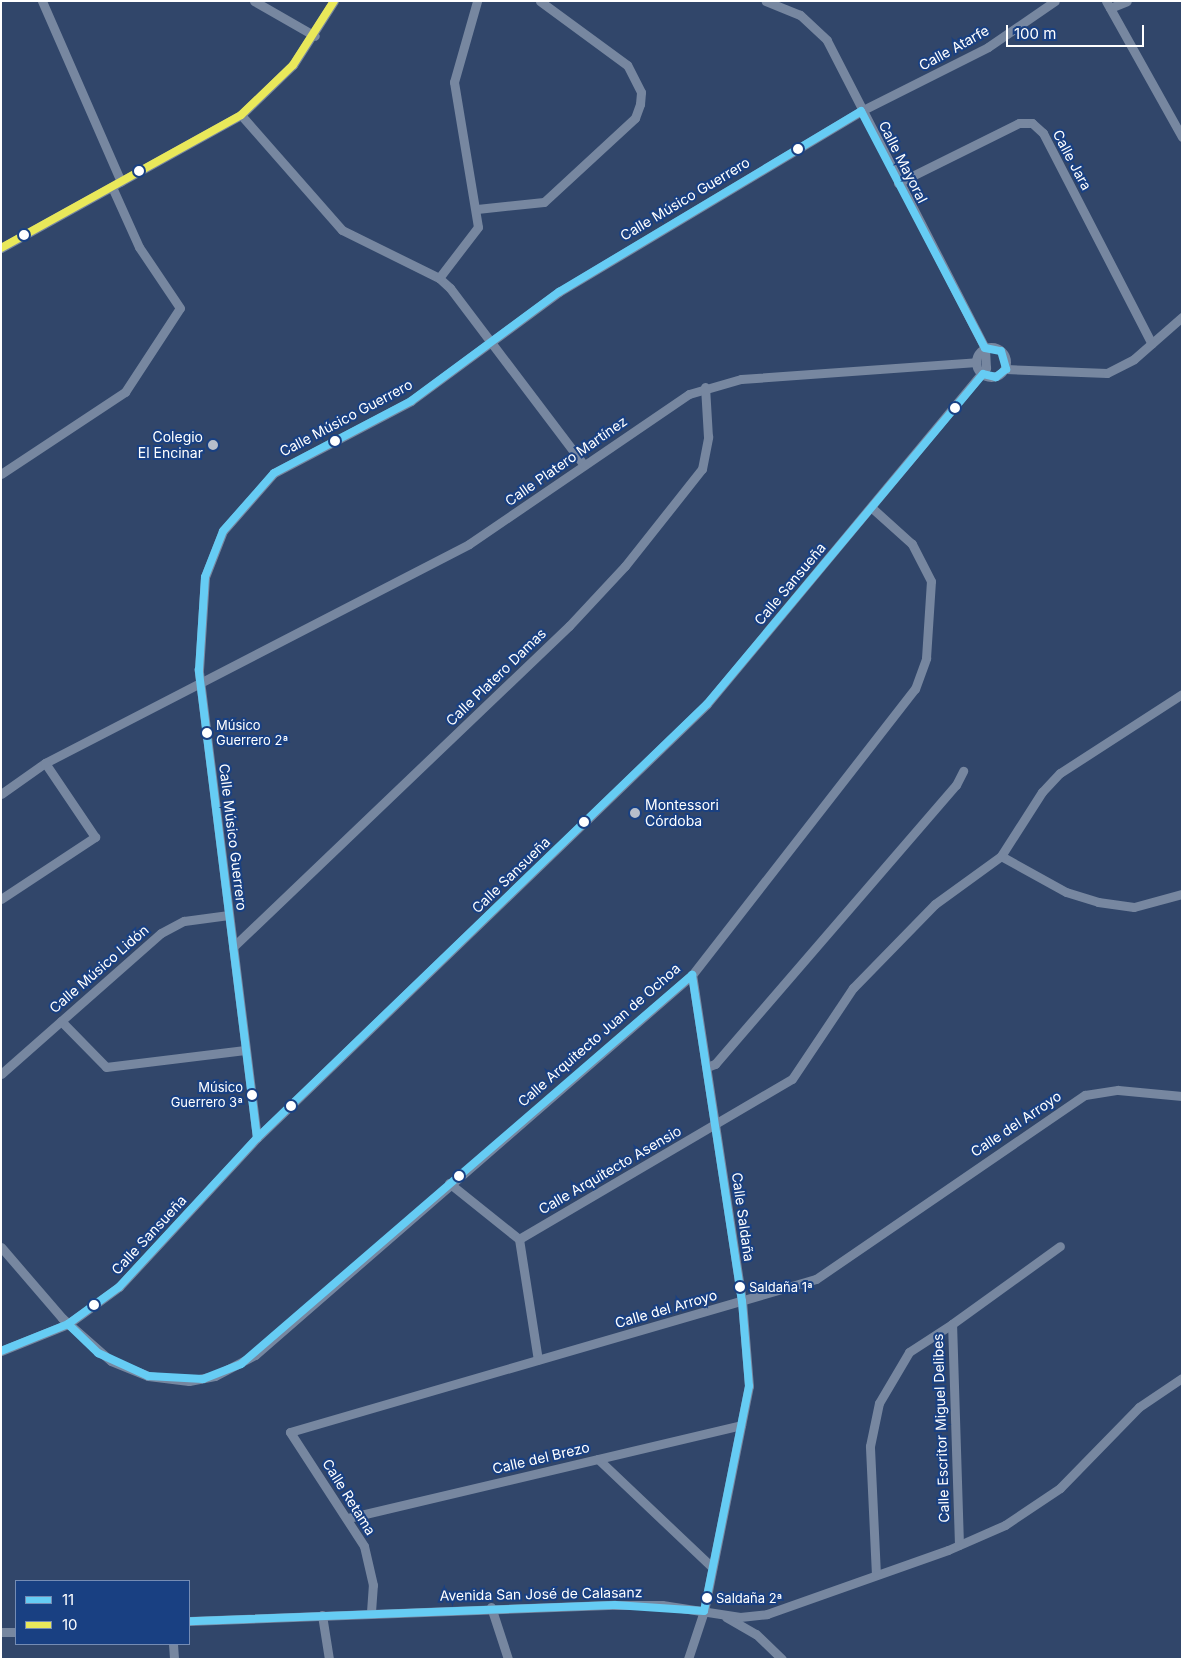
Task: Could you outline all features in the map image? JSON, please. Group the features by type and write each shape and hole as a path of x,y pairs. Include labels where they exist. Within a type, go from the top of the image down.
{"street":[{"path":"42,1 121,182"},
{"path":"254,1 314,36"},
{"path":"1,248 242,115 293,66 314,36 334,1"},
{"path":"439,278 478,227 477,209 454,82 478,1"},
{"path":"477,209 544,202 635,118 640,104 641,92 627,65 540,1"},
{"name":"Calle Mayoral","path":"766,1 816,26 985,348 988,362"},
{"name":"Calle Atarfe","path":"861,111 964,61 1055,1"},
{"path":"1127,1 1108,5 1182,138"},
{"name":"Calle Músico Guerrero","path":"257,1138 200,681 205,577 211,554 239,509 274,473 411,401 559,292 861,111"},
{"path":"242,115 342,230 439,278 491,341 584,464"},
{"name":"Calle Jara","path":"898,183 1019,123 1032,122 1043,133 1152,344"},
{"path":"1,474 125,392 180,308 139,248 112,187"},
{"path":"1006,369 1001,351 985,348 976,362 983,374 996,376 1006,369 1107,373 1128,363 1182,317"},
{"name":"Calle Platero Martínez","path":"1,794 45,764 200,681 469,544 676,401 705,387 741,379 976,362"},
{"name":"Calle Sansueña","path":"1,1350 68,1324 125,1282 257,1138 707,704 983,374 988,362"},
{"name":"Calle Platero Damas","path":"233,947 570,626 625,566 702,469 708,436 705,387"},
{"name":"Calle Arquitecto Juan de Ochoa","path":"1,1247 68,1324 98,1352 148,1376 178,1381 215,1376 255,1355 449,1184 692,975 919,681 933,602 929,571 912,544 872,508"},
{"path":"1182,694 1060,773 1042,792 1001,856 1066,892 1098,902 1134,907 1182,894"},
{"path":"1,899 95,837 45,764"},
{"path":"707,1066 715,1064 944,800 963,771"},
{"name":"Calle Arquitecto Asensio","path":"519,1239 792,1079 853,988 894,942 967,877 1001,856"},
{"name":"Calle Músico Lidón","path":"1,1074 161,933 184,921 229,915"},
{"name":"Calle Saldaña","path":"688,1659 704,1611 749,1386 742,1301 692,975"},
{"path":"61,1021 106,1067 245,1050"},
{"name":"Calle del Arroyo","path":"290,1432 742,1301 825,1274 1085,1095 1118,1090 1182,1096"},
{"path":"449,1184 519,1239 538,1360"},
{"name":"Calle Escritor Miguel Delibes","path":"959,1546 952,1324 1060,1246"},
{"path":"876,1575 870,1446 879,1403 909,1352 952,1324"},
{"name":"Avenida San José de Calasanz","path":"190,1621 491,1607 662,1605 722,1615 766,1614 959,1546 1034,1508 1139,1407 1182,1378"},
{"name":"Calle del Brezo","path":"348,1518 741,1426"},
{"name":"Calle Retama","path":"290,1432 348,1518 369,1560 371,1612"},
{"path":"598,1458 712,1567"},
{"path":"491,1607 508,1659"},
{"path":"322,1615 329,1659"},
{"path":"722,1615 756,1634 782,1659"},
{"path":"1,1632 15,1632"},
{"path":"173,1645 174,1659"}],"transit line":[{"name":"10","path":"1,248 241,115 293,65 334,1"},
{"name":"11","path":"861,111 985,348 1001,351 1006,369 996,377 983,374 707,704 257,1138 199,670 205,577 223,531 274,473 411,401 559,292 861,111"},
{"name":"11","path":"68,1324 98,1353 148,1376 203,1379 241,1364 692,975 742,1301 749,1386 704,1611 615,1605 190,1621"},
{"name":"11","path":"1,1351 68,1324 119,1287 257,1138"}],"place":[{"name":"Colegio El Encinar","path":"213,445"},
{"name":"Músico Guerrero 2ª","path":"207,733"},
{"name":"Montessori Córdoba","path":"635,813"},
{"name":"Músico Guerrero 3ª","path":"252,1095"},
{"name":"Saldaña 1ª","path":"740,1287"},
{"name":"Saldaña 2ª","path":"707,1598"}]}
